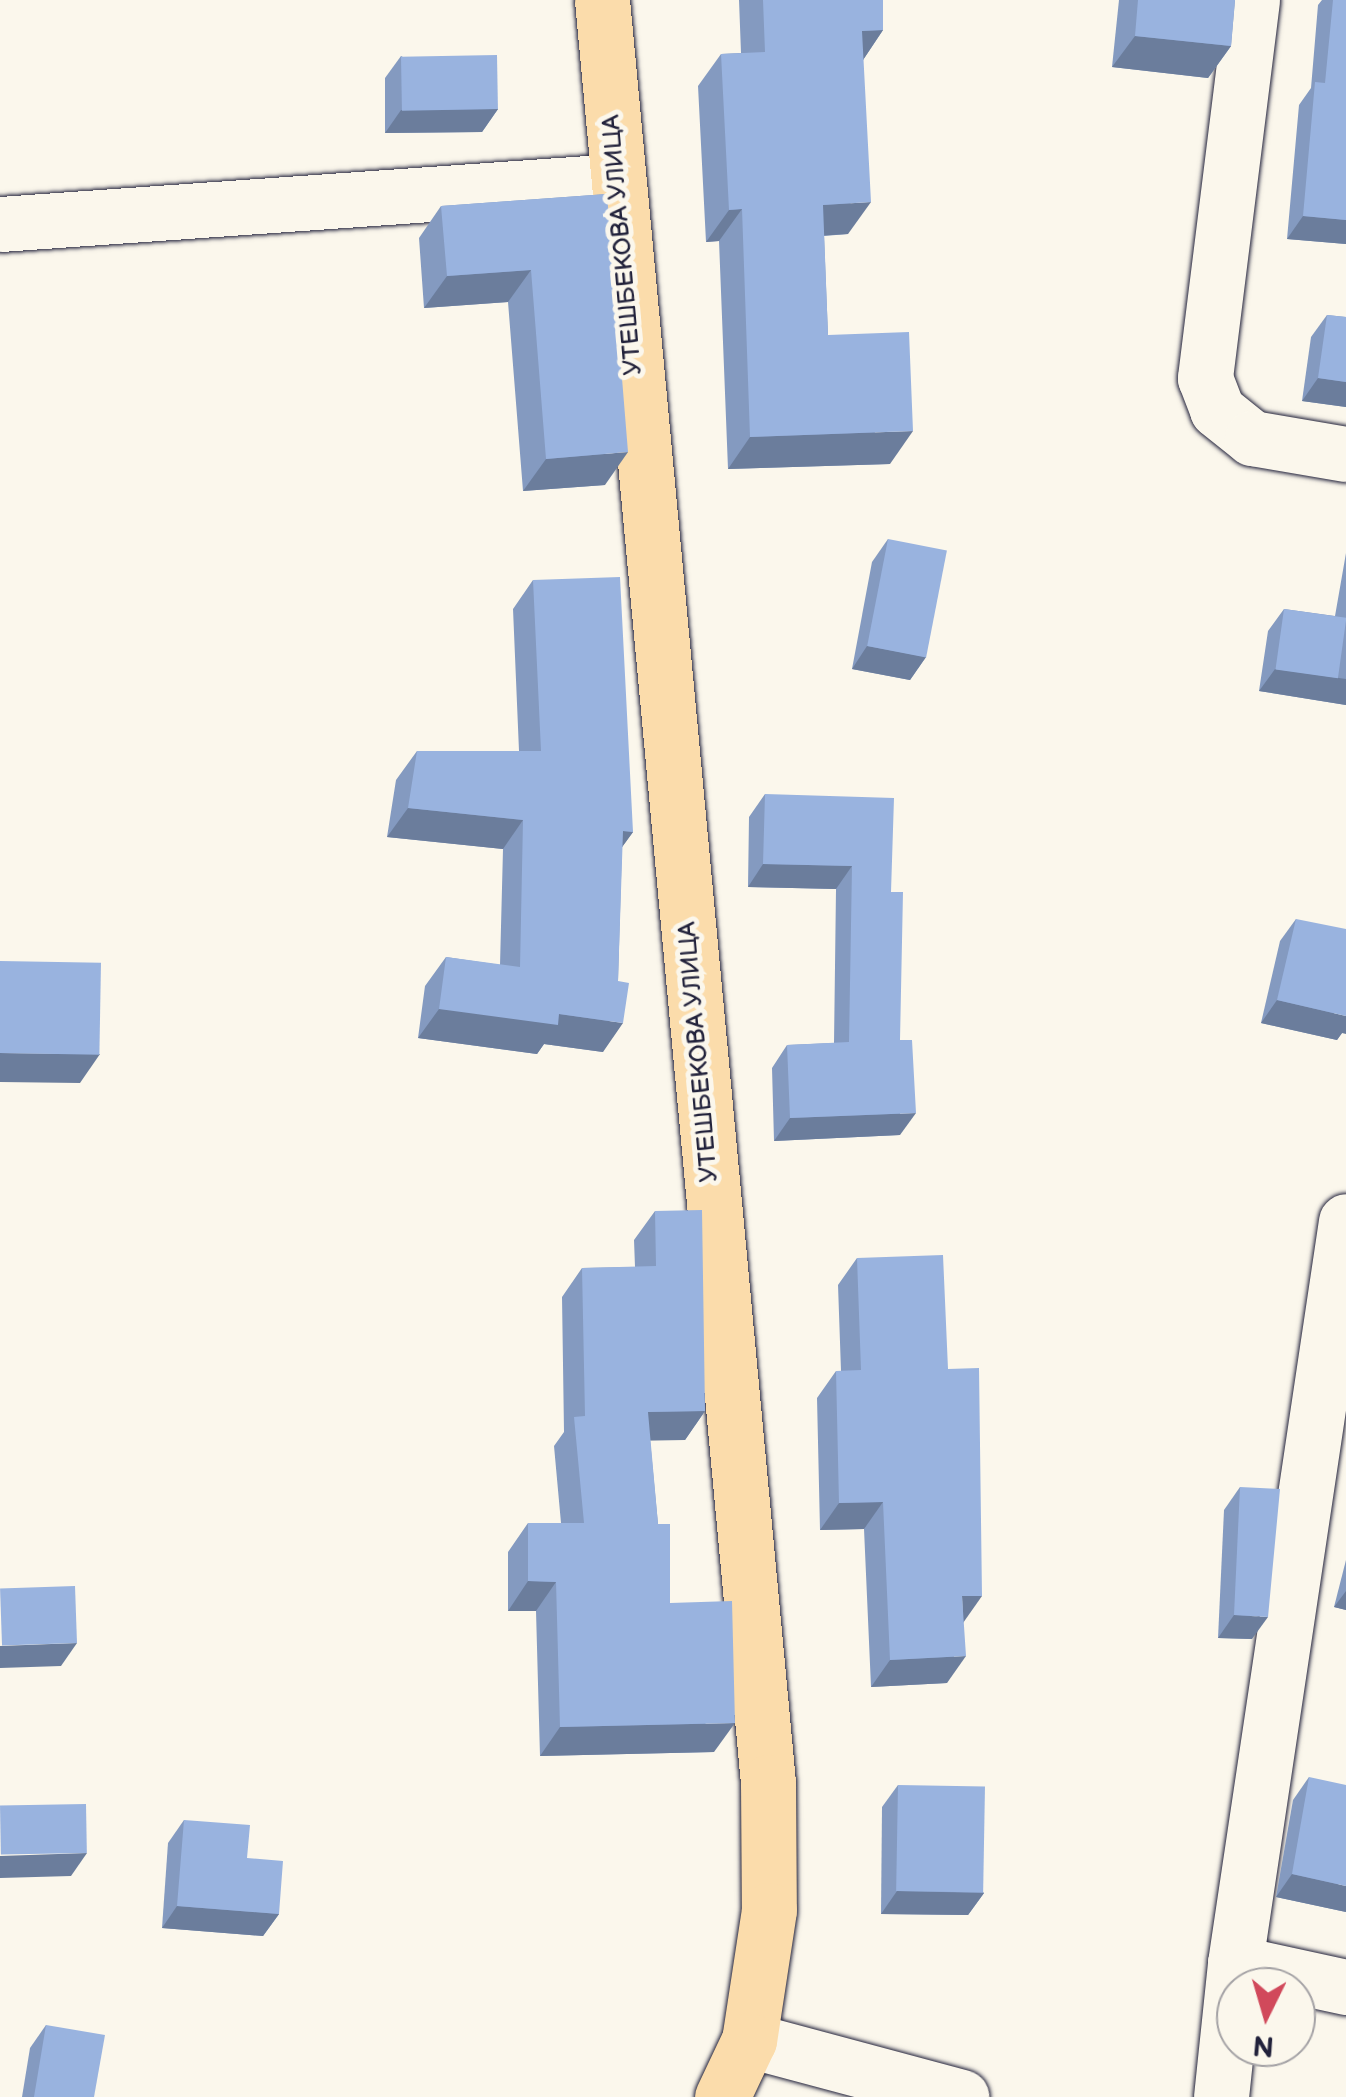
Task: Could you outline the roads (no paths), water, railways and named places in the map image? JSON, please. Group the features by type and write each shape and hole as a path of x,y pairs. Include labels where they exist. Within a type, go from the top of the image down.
{"main road":[{"name":"УТЕШБЕКОВА УЛИЦА","path":"602,0 768,1782 769,1910 749,2040 722,2097"}],"street":[{"path":"1252,0 1205,378 1217,410 1252,438 1346,454"},
{"path":"0,224 617,181"},
{"path":"1221,2097 1234,1963 1346,1220"},
{"path":"1234,1963 1346,1986"},
{"path":"749,2040 961,2097"}]}
